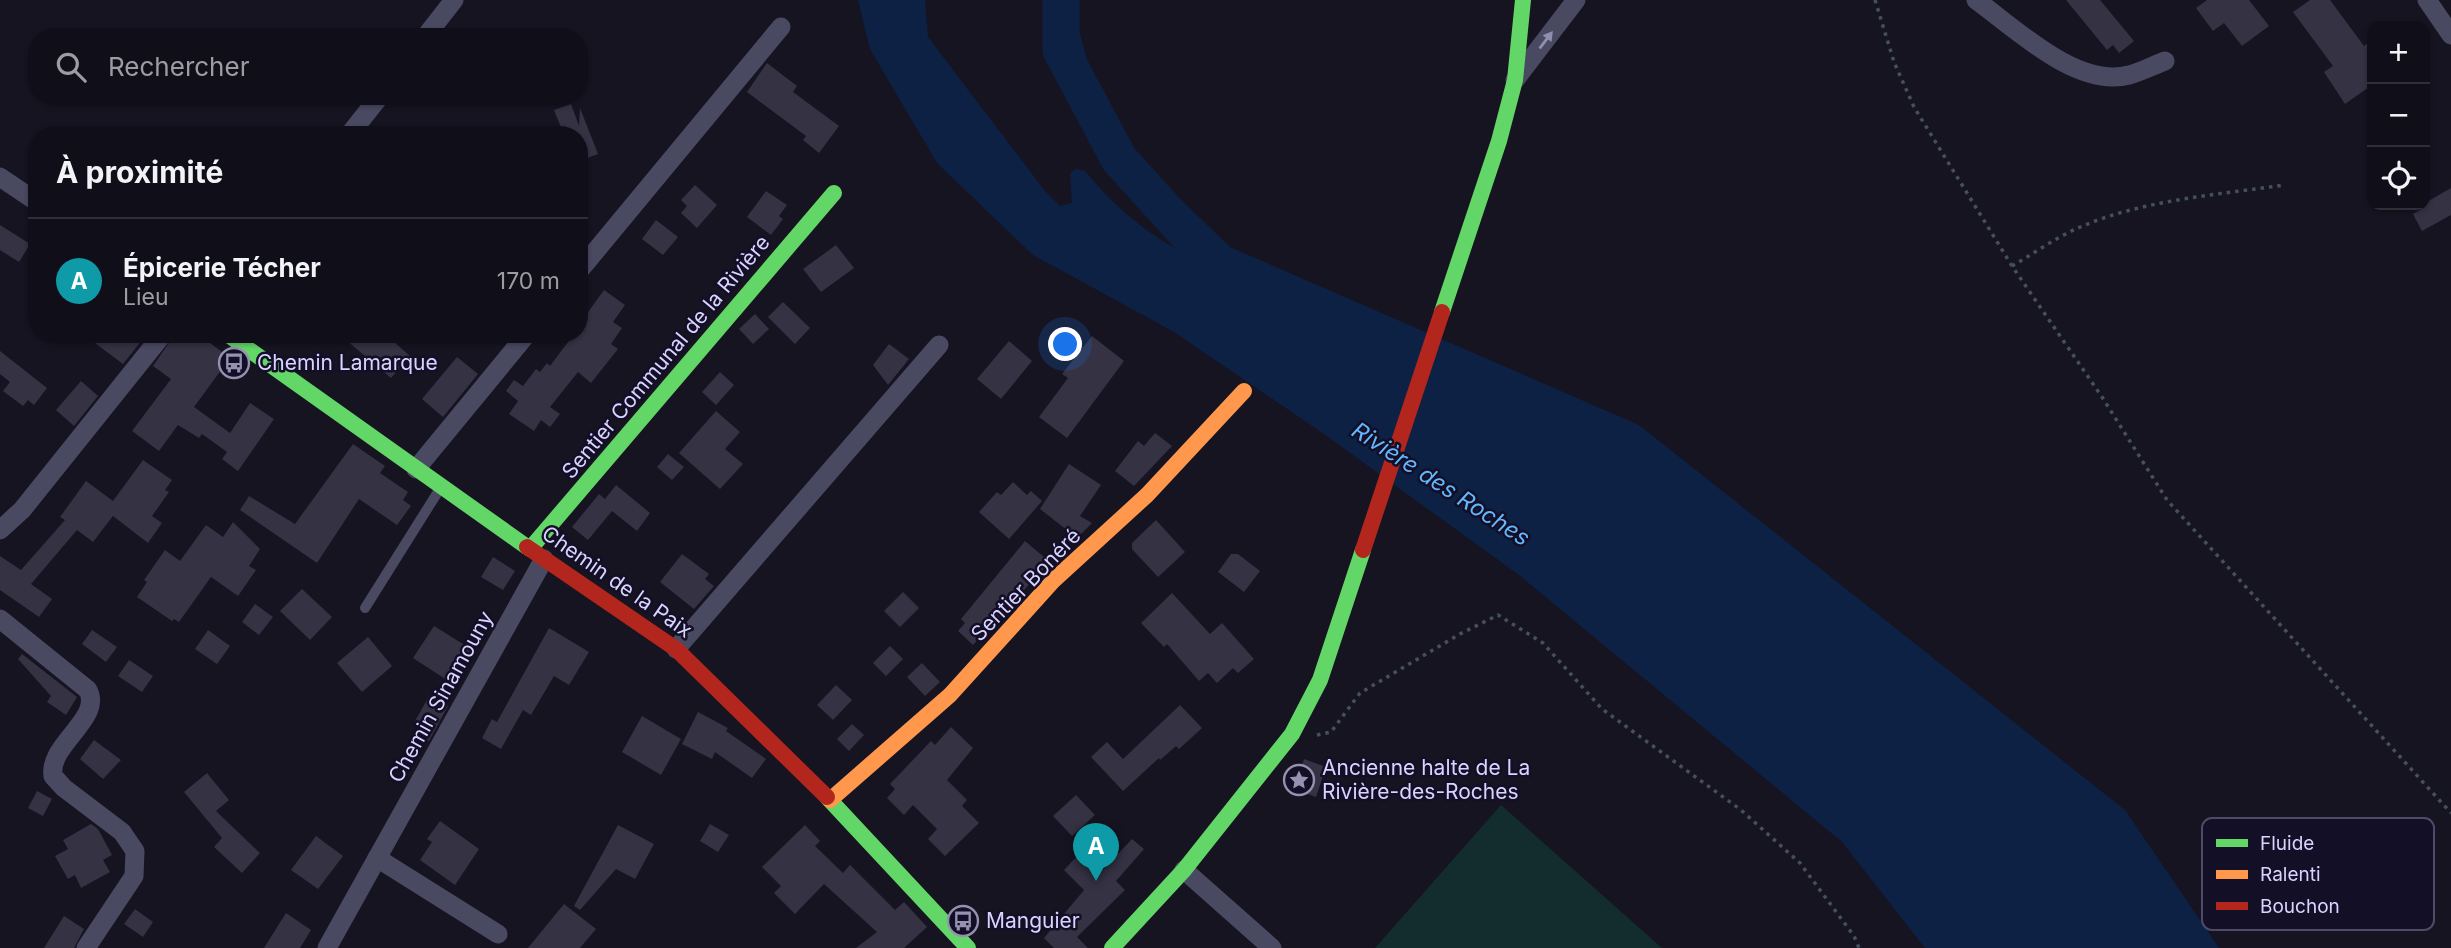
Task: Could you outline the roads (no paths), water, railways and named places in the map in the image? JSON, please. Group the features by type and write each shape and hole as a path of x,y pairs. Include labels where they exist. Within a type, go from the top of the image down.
{"street":[{"path":"432,28 454,0"},
{"path":"1112,948 1184,870 1292,734 1320,680 1455,274 1515,80 1523,0"},
{"path":"1515,80 1576,0"},
{"path":"1976,0 2050,54 2081,72 2127,76 2165,61"},
{"path":"2427,0 2451,35"},
{"path":"588,260 781,27"},
{"path":"356,126 373,105"},
{"path":"0,177 28,196"},
{"name":"Sentier Communal de la Rivière","path":"537,554 834,193"},
{"path":"0,530 22,510 156,343"},
{"name":"Chemin de la Paix","path":"240,343 441,487 676,649 830,800 968,948"},
{"path":"416,469 520,343"},
{"path":"676,649 939,345"},
{"name":"Sentier Bonéré","path":"830,800 950,695 1054,580 1147,495 1244,391"},
{"name":"Chemin Sinamouny","path":"327,948 537,554"},
{"path":"0,620 92,696 90,708 54,760 53,776 64,788 122,832 135,851 134,876 86,948"},
{"path":"377,858 498,934"},
{"path":"1184,870 1272,948"}],"lane":[{"path":"365,608 441,487"}],"water":[{"name":"Rivière des Roches","path":"858,0 925,0 928,37 1045,191 1060,206 1072,203 1070,174 1075,169 1085,171 1107,196 1132,218 1158,238 1187,254 1196,244 1195,237 1119,159 1091,119 1061,50 1061,0 1071,0 1094,86 1144,164 1230,247 1639,425 2125,810 2202,923 2202,930 2207,930 2219,948 1925,948 1842,842 1519,575 1324,434 1174,332 1033,255 937,163 870,49"}],"waterway":[{"path":"1061,0 1061,50 1119,159 1196,244 1225,285"}],"place":[{"name":"Chemin Lamarque","path":"234,363"},
{"name":"Ancienne halte de La Rivière-des-Roches","path":"1299,780"},
{"name":"Épicerie Técher","path":"1096,881"},
{"name":"Manguier","path":"963,921"}]}
